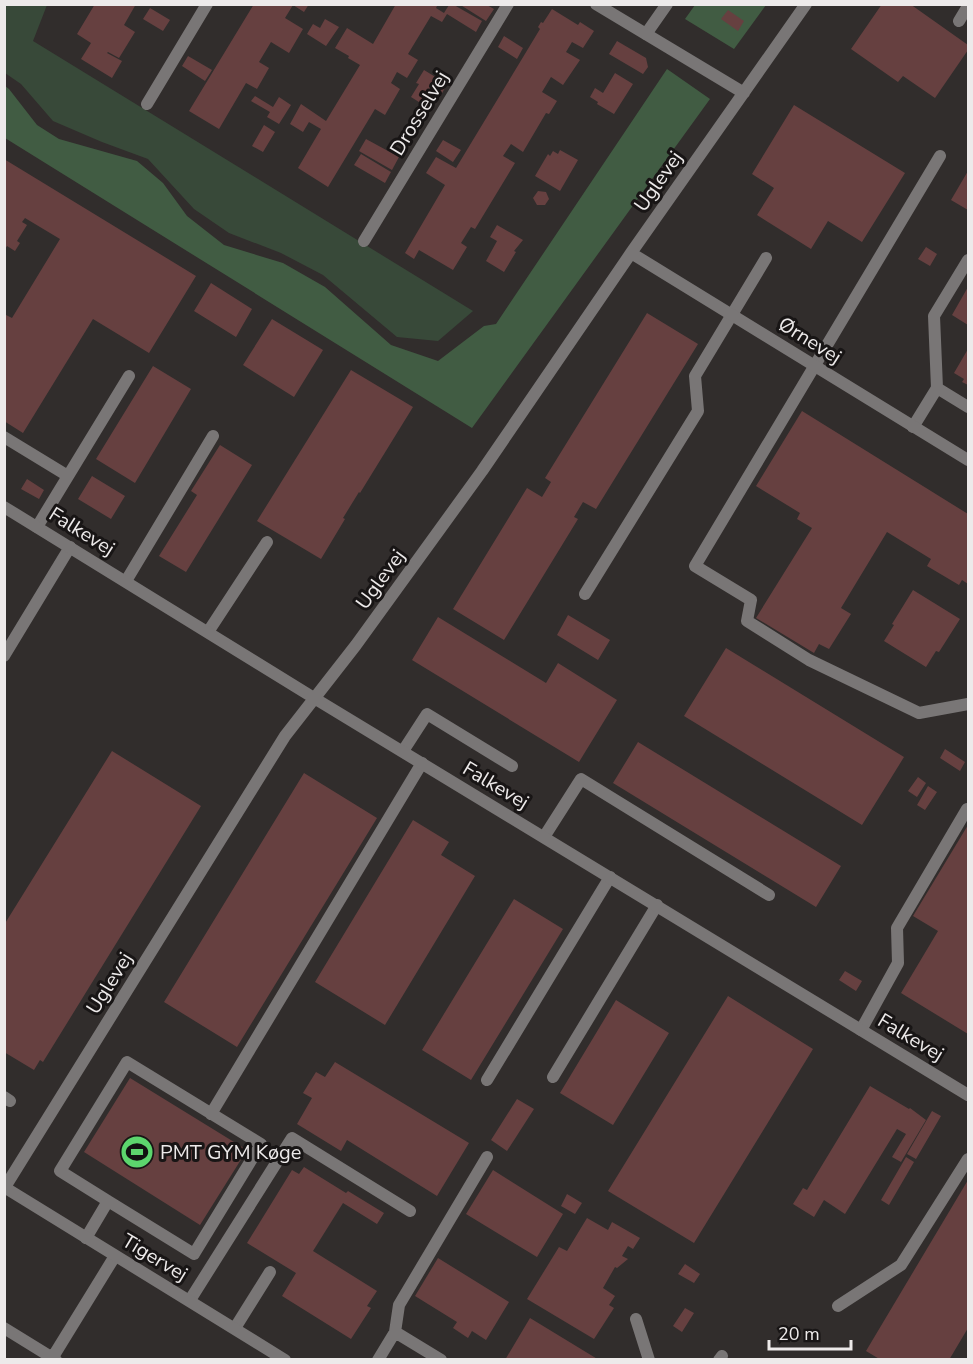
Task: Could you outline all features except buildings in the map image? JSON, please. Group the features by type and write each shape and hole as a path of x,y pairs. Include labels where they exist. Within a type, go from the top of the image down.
{"street":[{"path":"147,104 207,4"},
{"name":"Drosselvej","path":"364,241 508,4"},
{"path":"596,4 744,93"},
{"path":"646,34 667,4"},
{"name":"Uglevej","path":"5,1187 285,736 356,645 482,471 806,4"},
{"path":"959,21 969,6"},
{"path":"940,156 695,566 751,600 747,621 809,660 919,713 969,704"},
{"name":"Ørnevej","path":"632,253 969,460"},
{"path":"585,594 698,411 695,376 766,258"},
{"path":"913,427 937,388 934,316 969,260"},
{"path":"37,527 129,376"},
{"path":"937,388 969,407"},
{"path":"126,581 213,436"},
{"path":"4,437 68,476"},
{"name":"Falkevej","path":"4,507 314,698 969,1095"},
{"path":"208,632 267,542"},
{"path":"4,656 70,547"},
{"path":"403,751 427,714 512,766"},
{"path":"211,1114 422,763"},
{"path":"544,837 581,778 769,895"},
{"path":"861,1030 898,963 897,928 968,809"},
{"path":"487,1080 610,877"},
{"path":"553,1077 657,906"},
{"path":"127,1062 261,1144 194,1254 108,1201 60,1171 127,1062"},
{"path":"190,1300 292,1138 410,1211"},
{"path":"378,1359 395,1332 399,1305 487,1157"},
{"path":"838,1306 901,1264 969,1159"},
{"name":"Tigervej","path":"5,1187 285,1359"},
{"path":"86,1238 108,1201"},
{"path":"4,1328 53,1359 115,1256"},
{"path":"235,1329 270,1272"},
{"path":"636,1319 649,1359"},
{"path":"395,1332 441,1359"}],"green space":[{"path":"4,5 47,5 33,41 473,311 438,341 397,337 323,275 281,253 229,233 194,209 148,159 53,121 21,84 5,73"},
{"path":"695,5 766,5 734,49 685,19"},
{"path":"667,69 710,99 472,428 5,138 5,86 37,125 59,139 137,161 163,183 187,216 224,245 283,263 325,287 391,345 438,361 484,326 496,324"}],"place":[{"name":"PMT GYM Køge","path":"137,1152"}]}
